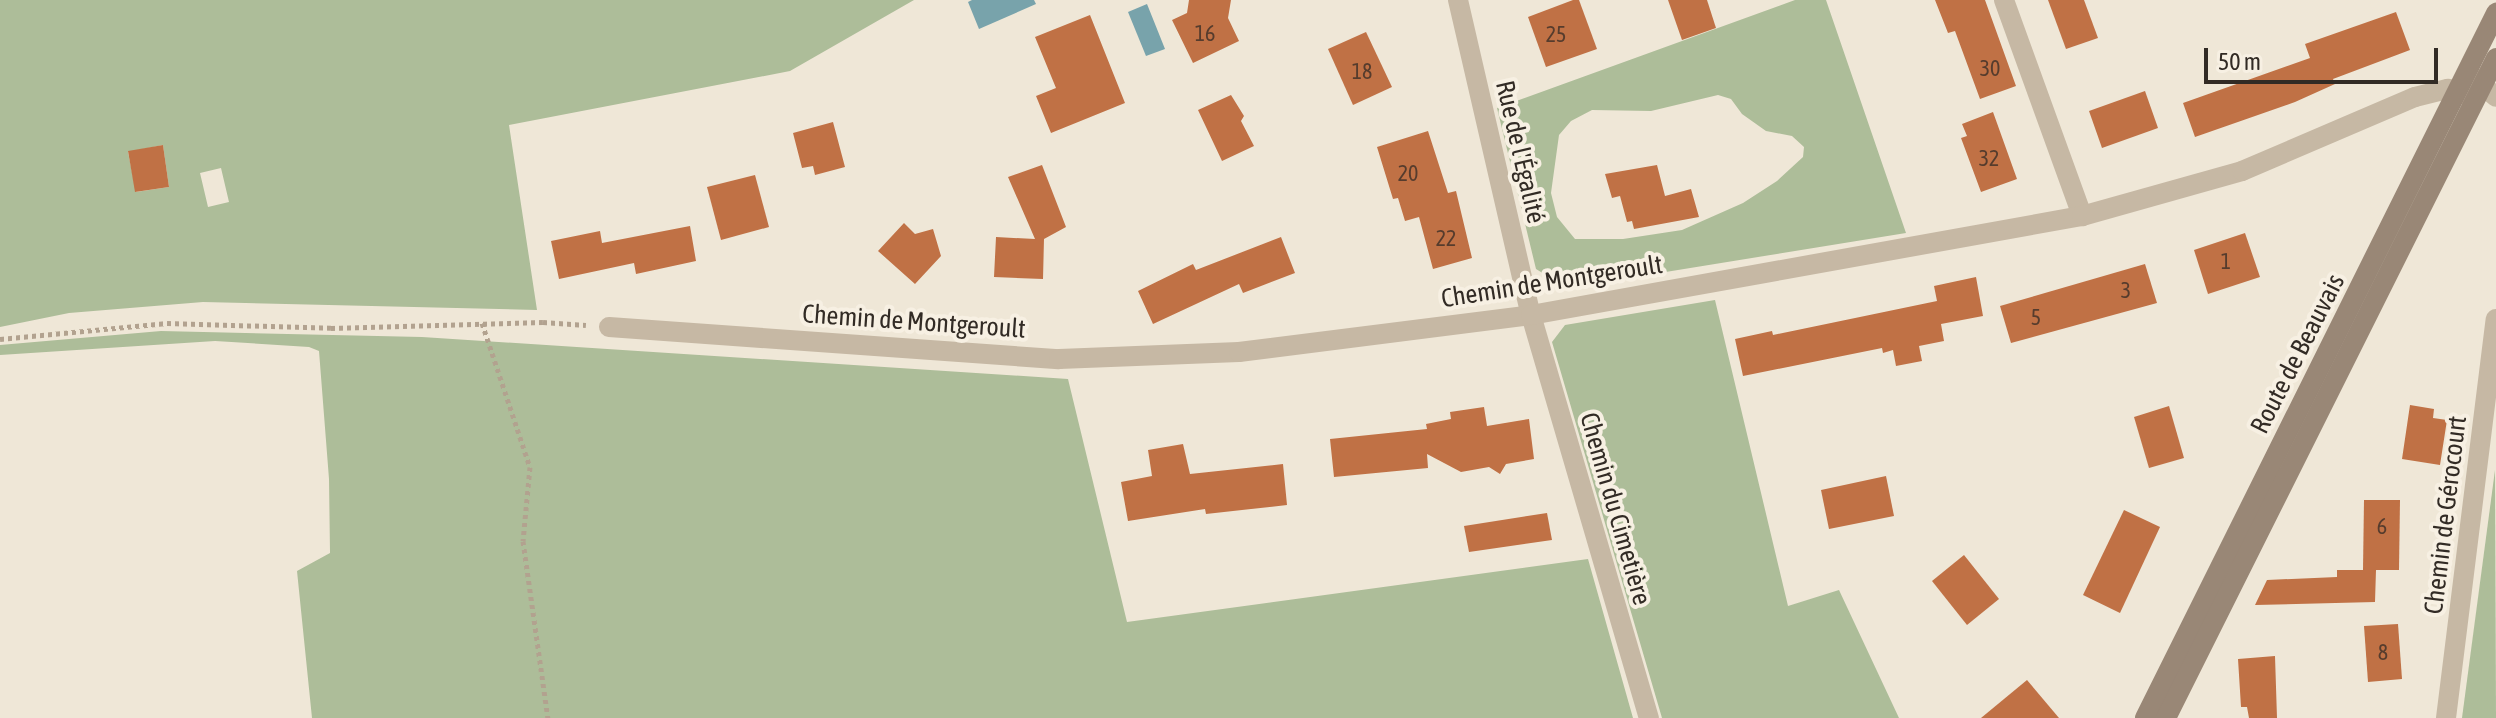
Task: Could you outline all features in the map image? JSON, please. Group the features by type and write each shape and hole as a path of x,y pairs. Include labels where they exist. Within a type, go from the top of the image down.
{"main road":[{"name":"Route de Beauvais","path":"2166,718 2475,89 2495,19"},
{"name":"Route de Beauvais","path":"2145,718 2475,89 2496,58"}],"street":[{"name":"Rue de l'Égalité","path":"1458,0 1531,315"},
{"path":"2004,0 2082,216"},
{"name":"Chemin de Montgeroult","path":"609,327 1059,359 1116,359 1239,352 1531,315 2082,216 2242,171 2415,97 2448,89 2475,89"},
{"name":"Chemin du Cimetière","path":"1531,315 1649,718"},
{"name":"Chemin de Gérocourt","path":"2446,718 2496,319"}],"path":[{"path":"0,339 76,329 167,323 331,328 543,322 609,327"},
{"path":"482,323 530,467 523,541 548,718"}],"green space":[{"path":"0,0 914,0 790,71 509,125 537,310 203,302 69,313 0,327","holes":["163,145 169,187 136,192 128,152","221,168 229,202 208,207 200,173"]},
{"path":"1795,0 1826,0 1906,233 1567,288 1536,269 1497,108","holes":["1718,95 1731,99 1742,114 1766,131 1792,136 1804,147 1803,157 1777,181 1743,203 1682,230 1623,239 1575,239 1557,217 1551,193 1559,135 1571,121 1592,110 1651,111"]},
{"path":"1715,300 1788,606 1839,590 1899,718 1662,718 1552,342 1565,325"},
{"path":"161,331 422,337 1068,379 1127,622 1588,559 1633,718 312,718 297,571 330,553 329,479 319,351 309,347 215,341 0,355 0,345"},
{"path":"2495,470 2496,718 2462,718"}],"water":[{"path":"1034,0 1036,4 979,29 968,2"},
{"path":"1147,4 1165,49 1146,56 1128,12"}],"building":[{"path":"1189,0 1231,0 1228,18 1239,41 1193,63 1172,20 1187,13"},
{"path":"1579,0 1597,49 1546,67 1528,17"},
{"path":"1668,0 1707,0 1716,28 1682,40"},
{"path":"1935,0 1985,0 2016,86 1980,99 1955,31 1948,33"},
{"path":"2048,0 2084,0 2098,38 2066,49"},
{"path":"2396,12 2410,50 2333,79 2335,84 2295,102 2195,137 2183,103 2310,58 2305,44"},
{"path":"1090,15 1125,103 1051,133 1036,96 1056,88 1035,37"},
{"path":"1366,32 1392,87 1353,105 1328,49"},
{"path":"2145,91 2158,128 2102,148 2089,111"},
{"path":"1231,95 1244,116 1241,121 1254,146 1222,161 1198,110"},
{"path":"1993,112 2017,179 1981,192 1961,138 1967,136 1962,124"},
{"path":"833,122 845,167 815,175 813,166 802,168 793,133"},
{"path":"1428,131 1448,193 1456,191 1472,258 1433,269 1419,217 1405,221 1398,198 1393,199 1377,147"},
{"path":"163,145 169,187 135,192 128,151"},
{"path":"1042,165 1066,227 1044,239 1043,279 994,277 996,237 1035,239 1008,177"},
{"path":"1657,165 1665,196 1691,189 1699,217 1634,229 1632,221 1627,222 1620,196 1612,198 1605,174"},
{"path":"755,175 769,227 721,240 707,187"},
{"path":"904,223 915,234 933,229 941,256 915,284 878,251"},
{"path":"690,226 696,261 636,274 634,263 559,279 551,241 600,231 602,243"},
{"path":"2245,233 2260,277 2208,294 2194,250"},
{"path":"1281,237 1295,273 1243,293 1239,284 1153,324 1138,291 1193,264 1196,270"},
{"path":"2145,264 2157,303 2011,343 2000,306"},
{"path":"1976,277 1983,316 1941,324 1944,341 1919,346 1922,361 1896,366 1893,350 1883,353 1882,348 1743,376 1735,339 1772,331 1773,335 1937,301 1934,286"},
{"path":"2410,405 2434,409 2433,418 2447,420 2440,465 2402,459"},
{"path":"2169,406 2184,458 2149,468 2134,417"},
{"path":"1484,407 1487,426 1529,419 1534,459 1506,464 1500,474 1489,467 1461,472 1427,454 1428,468 1334,477 1330,439 1427,429 1426,424 1451,419 1450,412"},
{"path":"1183,444 1190,474 1283,464 1287,505 1206,514 1205,509 1128,521 1121,482 1152,476 1148,450"},
{"path":"1886,476 1894,516 1829,529 1821,490"},
{"path":"2364,500 2400,500 2399,570 2363,570"},
{"path":"2124,510 2160,527 2120,613 2083,595"},
{"path":"1547,513 1552,540 1469,552 1464,526"},
{"path":"1964,555 1999,599 1967,625 1932,581"},
{"path":"2337,570 2376,570 2375,602 2255,605 2267,580 2337,577"},
{"path":"2398,624 2402,679 2368,682 2364,626"},
{"path":"2275,656 2277,718 2249,718 2247,707 2241,707 2238,659"},
{"path":"2027,680 2059,718 1981,718"}]}
